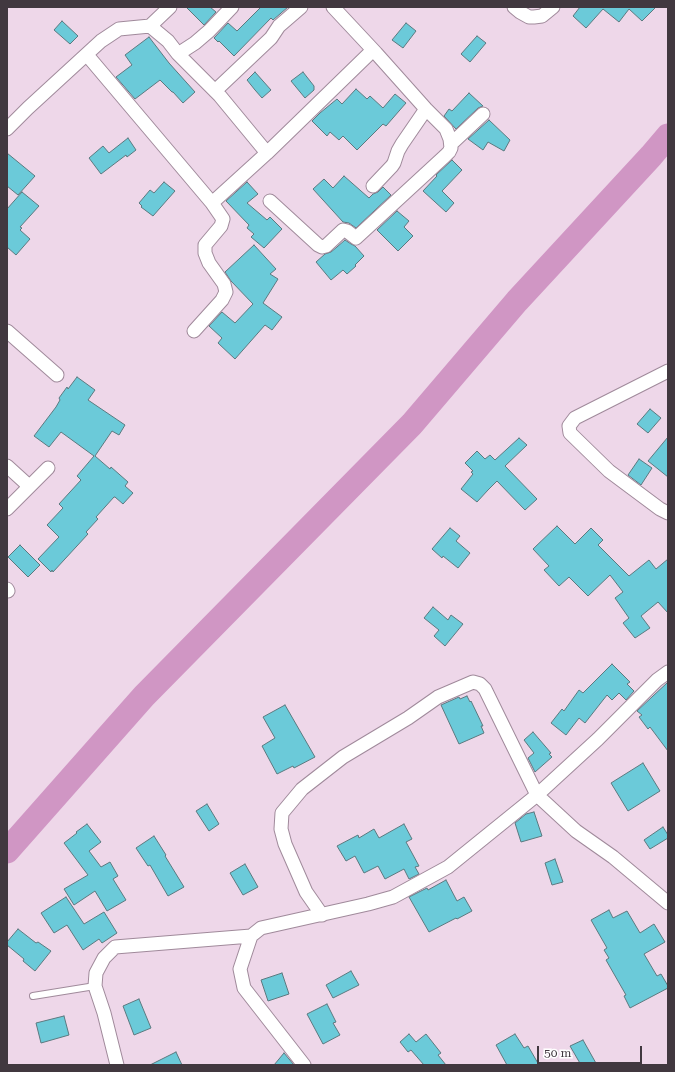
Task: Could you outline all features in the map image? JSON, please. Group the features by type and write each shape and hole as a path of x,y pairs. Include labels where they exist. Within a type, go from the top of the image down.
{"street":[{"path":"7,129 101,42 119,29 150,26 170,7"},
{"path":"178,54 195,43 209,31 232,7"},
{"path":"215,91 271,38 279,26 301,7"},
{"path":"270,202 322,247 326,246 343,230 347,231 356,238 449,152 451,144 446,129 333,7"},
{"path":"514,7 529,17 534,17 542,16 553,7"},
{"path":"150,26 168,40 178,54 215,91 268,153"},
{"path":"212,203 268,153 373,50"},
{"path":"87,55 212,203 223,219 221,226 205,245 204,253 224,284 226,292 222,300 194,331"},
{"path":"373,186 392,166 402,144 426,109"},
{"path":"451,144 483,114"},
{"path":"7,331 57,376"},
{"path":"668,371 575,418 569,426 570,433 609,470 660,509 668,513"},
{"path":"7,466 29,486"},
{"path":"7,509 48,468"},
{"path":"304,1065 244,988 240,969 251,936 261,928 322,915 393,897 448,867 537,795 598,739 657,680 668,672"},
{"path":"322,915 306,892 286,844 281,829 282,813 302,789 337,762 408,718 438,697 473,682 480,684 486,689 537,795 576,831 614,857 668,903"},
{"path":"118,1065 95,986 96,973 104,958 115,946 251,936"}],"lane":[{"path":"33,996 95,986"}],"building":[{"path":"186,7 210,7 216,12 204,25"},
{"path":"261,7 288,7 273,20 271,18 234,56 214,38 228,23 237,31"},
{"path":"580,7 656,7 642,21 629,9 619,22 603,9 586,28 573,16"},
{"path":"62,21 78,36 70,44 54,30"},
{"path":"406,23 416,31 403,48 392,40"},
{"path":"477,36 486,43 470,62 461,54"},
{"path":"149,37 169,63 195,92 183,103 160,80 135,99 116,77 132,65 125,55"},
{"path":"255,72 271,90 262,98 247,80"},
{"path":"303,72 314,86 314,90 305,98 291,81"},
{"path":"356,89 367,99 370,96 383,108 395,94 406,103 386,126 383,124 357,150 343,136 339,140 330,132 327,136 312,121 337,99 342,104"},
{"path":"469,93 483,106 478,108 456,129 444,116 449,109 452,111"},
{"path":"489,120 510,140 504,151 488,142 483,150 468,139"},
{"path":"128,138 136,150 127,157 126,155 101,174 89,158 103,146 109,153"},
{"path":"7,153 35,176 18,195 7,186"},
{"path":"452,160 462,170 442,191 454,203 446,212 423,191 437,176 436,175"},
{"path":"344,176 369,198 383,187 391,195 356,228 349,223 343,222 313,189 324,179 333,188"},
{"path":"164,182 175,191 153,216 141,207 142,206 139,203 150,190 154,193"},
{"path":"247,182 258,194 247,203 267,220 270,217 282,229 264,248 251,237 254,234 247,228 249,225 226,201"},
{"path":"22,192 39,206 20,227 22,228 20,230 30,239 16,255 7,247 7,209"},
{"path":"397,211 409,221 404,227 413,236 398,251 377,230"},
{"path":"345,240 355,246 364,256 347,274 343,270 331,280 316,262"},
{"path":"254,245 276,269 270,274 278,279 263,303 282,317 272,330 265,325 235,359 218,343 222,338 209,326 222,312 235,323 253,304 231,281 225,272"},
{"path":"77,377 95,390 88,400 125,425 119,435 112,431 95,456 110,469 111,467 128,482 125,486 133,493 123,504 114,497 96,517 98,519 86,532 88,534 53,572 52,570 51,572 38,559 59,537 47,525 63,508 59,504 81,480 77,476 94,456 61,432 49,447 34,436 56,407 60,400 59,398 67,387 68,389"},
{"path":"650,409 661,418 648,433 637,424"},
{"path":"668,437 668,477 648,461"},
{"path":"519,438 527,445 505,466 537,499 525,510 497,481 477,502 461,489 473,474 471,472 473,471 465,463 477,451 485,459 490,455 495,460"},
{"path":"639,459 652,468 641,485 628,475"},
{"path":"557,526 575,544 591,528 603,540 598,545 629,576 649,560 656,569 668,559 668,613 658,602 641,616 650,628 635,638 623,623 629,618 615,598 623,592 610,575 588,596 569,577 559,586 544,570 549,566 533,549"},
{"path":"450,528 460,536 456,541 470,553 458,568 443,556 442,558 432,549"},
{"path":"20,545 40,565 28,577 8,557"},
{"path":"433,607 448,620 451,615 463,624 445,646 434,636 439,630 424,618"},
{"path":"612,664 630,682 627,684 634,691 626,700 619,693 612,700 607,695 585,723 579,718 566,735 551,723 562,709 564,711 579,690 583,693"},
{"path":"668,682 668,751 650,727 648,729 639,717 642,715 637,711"},
{"path":"467,696 483,726 481,726 484,733 459,744 441,705 459,697 460,699"},
{"path":"285,705 315,757 294,768 293,766 277,774 262,746 275,738 263,717"},
{"path":"533,732 551,753 549,754 552,757 535,772 528,758 534,753 524,740"},
{"path":"643,763 660,791 628,811 611,783"},
{"path":"207,804 219,824 209,831 196,811"},
{"path":"534,812 542,836 521,842 515,823 526,814"},
{"path":"87,824 101,842 89,851 101,867 110,862 118,876 113,879 126,900 107,911 95,891 74,905 64,889 88,875 64,843"},
{"path":"404,824 412,839 406,842 419,866 415,867 419,874 409,879 404,869 385,879 378,866 364,873 355,856 346,861 337,846 358,835 359,838 374,829 379,838"},
{"path":"663,827 668,835 668,838 650,849 644,840"},
{"path":"154,836 184,887 168,896 150,865 148,866 136,848"},
{"path":"555,859 563,882 552,885 545,863"},
{"path":"245,864 258,887 243,895 230,873"},
{"path":"446,880 457,901 464,897 472,911 429,932 409,897 427,888 428,890"},
{"path":"66,897 84,924 104,912 117,933 102,943 99,939 83,950 67,925 54,933 41,913"},
{"path":"609,910 613,918 627,911 640,933 654,924 665,942 644,954 657,976 661,974 668,988 630,1008 624,996 626,995 606,960 609,958 604,950 607,948 591,920"},
{"path":"18,929 36,943 38,942 51,951 35,971 23,961 24,959 7,945 7,942"},
{"path":"351,971 359,985 333,998 326,985"},
{"path":"282,973 289,994 268,1001 261,980"},
{"path":"139,999 151,1028 134,1035 123,1006"},
{"path":"327,1004 336,1022 333,1023 340,1035 323,1044 307,1014"},
{"path":"64,1016 69,1035 41,1043 36,1023"},
{"path":"409,1034 416,1042 426,1034 441,1053 438,1055 446,1065 424,1065 411,1050 408,1052 400,1042"},
{"path":"515,1034 524,1048 528,1046 539,1065 507,1065 496,1045"},
{"path":"583,1040 597,1065 581,1065 570,1046"},
{"path":"176,1052 182,1065 150,1065"},
{"path":"284,1053 294,1065 274,1065"}],"waterway":[{"path":"7,851 144,696 412,424 517,301 668,136"}]}
